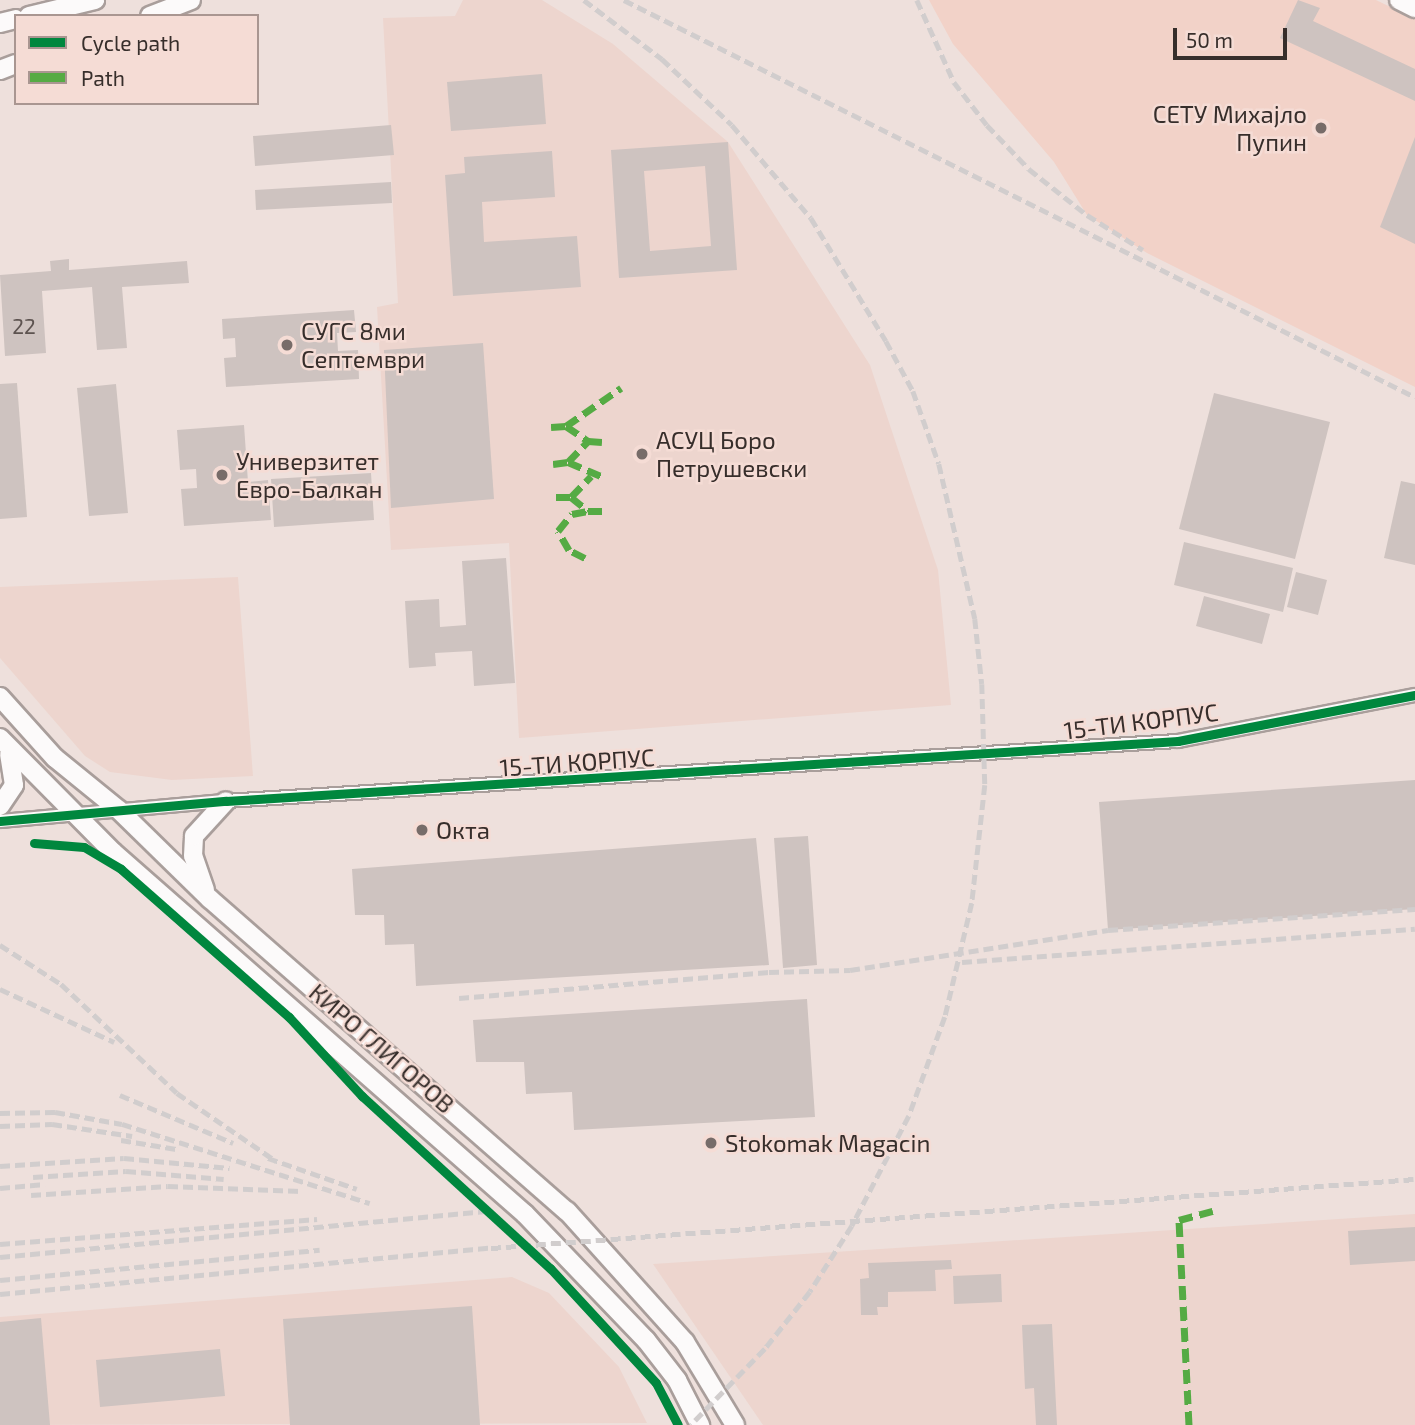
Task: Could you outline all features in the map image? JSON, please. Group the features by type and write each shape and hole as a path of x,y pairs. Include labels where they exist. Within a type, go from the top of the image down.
{"street":[{"path":"37,14 95,0"},
{"path":"155,14 191,0"},
{"path":"1399,0 1415,8"},
{"name":"15-ТИ КОРПУС","path":"0,821 226,801 1178,741 1415,695"},
{"name":"КИРО ГЛИГОРОВ","path":"0,697 55,758 119,810 210,899 567,1211 685,1342 735,1425"},
{"path":"0,806 14,785 4,743"},
{"name":"КИРО ГЛИГОРОВ","path":"4,743 73,814 524,1214 646,1340 677,1380 701,1425"},
{"path":"210,899 192,846 201,823 226,801"}],"shaded area":[{"name":"АСУЦ Боро Петрушевски","path":"463,0 542,0 613,44 728,142 870,365 938,570 951,705 519,738 509,543 391,550 377,307 398,303 383,18 455,16"},
{"path":"929,0 1376,0 1415,19 1415,387 1147,253 1087,215 1054,162 953,44"},
{"path":"238,577 253,776 172,780 110,772 85,756 0,658 0,587"},
{"path":"1415,1214 1415,1425 763,1425 653,1264"},
{"path":"512,1277 549,1293 619,1367 647,1423 0,1425 0,1317"}],"building":[{"path":"1298,0 1320,8 1313,21 1415,69 1415,101 1280,38"},
{"path":"542,74 546,124 451,131 447,82"},
{"path":"391,125 394,155 255,166 253,136"},
{"path":"1415,137 1415,244 1380,227"},
{"path":"728,142 737,270 619,278 611,150","holes":["705,166 711,246 650,251 644,171"]},
{"path":"552,151 555,197 482,202 484,242 577,236 581,287 453,296 445,175 465,173 464,157"},
{"path":"391,182 392,203 256,210 255,190"},
{"path":"69,259 69,270 187,261 189,283 122,287 127,348 97,350 92,287 42,291 46,353 5,356 0,275 51,271 50,261"},
{"name":"СУГС 8ми Септември","path":"354,310 356,332 337,333 338,351 358,350 359,379 226,387 224,358 236,357 235,338 223,339 222,319"},
{"path":"483,343 494,499 391,508 384,350"},
{"path":"17,383 27,517 0,519 0,384"},
{"path":"116,384 128,513 89,516 77,388"},
{"path":"1214,393 1330,422 1295,559 1179,529"},
{"name":"Универзитет Евро-Балкан","path":"244,425 248,482 268,480 271,520 184,526 181,489 197,488 196,469 180,470 177,430"},
{"path":"371,473 374,520 274,527 271,479"},
{"path":"1401,481 1415,484 1415,565 1384,558"},
{"path":"1184,542 1293,568 1283,612 1174,585"},
{"path":"506,558 515,683 474,686 472,651 435,653 436,666 409,668 405,601 439,599 440,627 466,625 462,561"},
{"path":"1296,572 1327,580 1318,615 1287,607"},
{"path":"1204,596 1270,614 1262,644 1196,626"},
{"path":"1415,780 1415,909 1108,930 1099,802"},
{"path":"808,836 817,965 783,968 774,838"},
{"path":"756,838 769,965 416,986 414,944 385,945 384,915 355,915 352,869"},
{"path":"807,999 815,1117 574,1130 572,1092 526,1094 524,1062 476,1062 473,1020"},
{"path":"1415,1227 1415,1261 1350,1265 1348,1231"},
{"path":"951,1260 952,1269 935,1270 936,1291 888,1292 888,1307 877,1307 878,1315 861,1315 860,1279 869,1278 868,1263"},
{"path":"1001,1274 1002,1302 954,1304 953,1276"},
{"path":"472,1306 480,1425 290,1425 283,1319"},
{"path":"41,1318 50,1425 0,1425 0,1322"},
{"path":"1052,1324 1057,1425 1036,1425 1034,1388 1025,1389 1022,1325"},
{"path":"220,1349 225,1396 100,1407 96,1360"}],"railway":[{"path":"584,0 662,59 732,125 811,218 886,341 913,391 939,464 975,619 982,684 985,785 972,903 945,1017 909,1116 852,1226 810,1292 765,1349 691,1425"},
{"path":"624,0 1415,397"},
{"path":"917,0 954,82 987,125 1029,169 1087,215 1143,250"},
{"path":"459,998 769,972 850,970 1108,930 1415,909"},
{"path":"962,962 1415,929"},
{"path":"0,945 61,984 177,1093 276,1161"},
{"path":"0,989 114,1042"},
{"path":"120,1095 233,1143"},
{"path":"0,1113 55,1112 122,1124 370,1203"},
{"path":"0,1126 52,1124 132,1136"},
{"path":"121,1140 176,1149"},
{"path":"0,1166 124,1158 230,1168"},
{"path":"268,1158 357,1189"},
{"path":"33,1177 126,1171 224,1179"},
{"path":"0,1294 491,1248 1415,1179"},
{"path":"0,1188 45,1184"},
{"path":"31,1195 168,1186 301,1191"},
{"path":"0,1257 486,1211"},
{"path":"0,1244 317,1219"},
{"path":"0,1280 320,1250"}],"marked path":[{"path":"551,427 566,426 621,388"},
{"path":"566,426 588,441 602,442"},
{"path":"553,464 568,462 588,441"},
{"path":"568,462 604,477"},
{"path":"556,497 571,497 591,476"},
{"path":"571,497 588,511 607,511"},
{"path":"585,558 569,550 558,531 572,514 588,511"},
{"path":"1189,1425 1179,1220 1213,1211"}],"cycle path":[{"path":"0,821 226,801 1178,741 1415,695"},
{"path":"34,843 84,847 121,869 289,1017 362,1096 550,1268 656,1383 678,1425"}],"place":[{"name":"СЕТУ Михајло Пупин","path":"1321,128"},
{"name":"СУГС 8ми Септември","path":"287,345"},
{"name":"АСУЦ Боро Петрушевски","path":"642,454"},
{"name":"Универзитет Евро-Балкан","path":"222,475"},
{"name":"Окта","path":"422,830"},
{"name":"Stokomak Magacin","path":"711,1143"}]}
